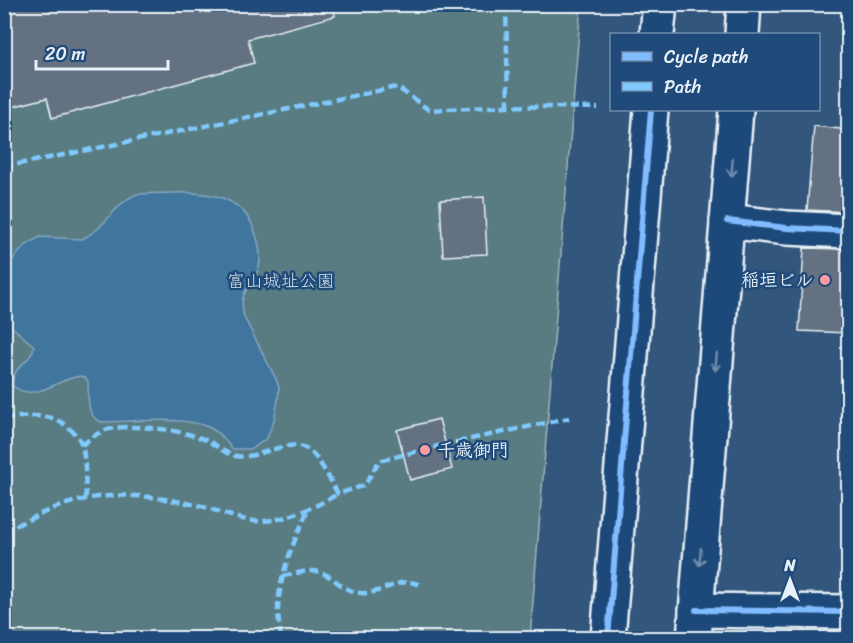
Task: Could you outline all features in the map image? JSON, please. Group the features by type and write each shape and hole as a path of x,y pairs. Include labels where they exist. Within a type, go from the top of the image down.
{"street":[{"path":"657,33 660,4"},
{"path":"742,33 744,4"},
{"path":"608,639 651,111"},
{"path":"736,111 695,624 849,612"},
{"path":"727,221 787,228 849,231"}],"path":[{"path":"446,444 457,442"}],"green space":[{"name":"富山城址公園","path":"5,5 581,5 530,638 5,638"}],"water":[{"path":"137,194 207,194 223,198 237,206 248,218 257,239 260,259 256,274 244,294 242,307 244,317 279,387 274,420 267,438 252,449 232,449 212,429 188,422 158,420 101,422 92,415 88,399 88,382 81,376 38,391 21,391 13,386 15,373 30,357 34,346 5,321 5,268 26,245 40,237 82,239 90,235 122,203"}],"building":[{"path":"4,4 333,4 335,16 248,39 254,63 52,118 47,98 4,109"},
{"path":"814,126 849,130 849,212 807,210"},
{"path":"484,197 487,254 443,256 440,200"},
{"path":"804,248 849,249 849,333 799,331"},
{"name":"千歳御門","path":"439,419 452,469 410,480 397,430"}],"marked path":[{"path":"506,4 508,106"},
{"path":"4,167 397,87 429,110 508,106 598,108"},
{"path":"4,419 48,417 64,424 73,432 82,445 86,497"},
{"path":"457,442 569,418"},
{"path":"82,445 98,433 124,427 139,427 185,433 208,441 228,454 236,456 254,455 282,447 299,446 307,449 316,457 338,494 365,485 379,461 446,444"},
{"path":"4,533 14,526 53,509 93,498 153,497 197,505 245,520 263,521 312,508 338,494"},
{"path":"281,638 278,610 281,584 288,558 308,510"},
{"path":"283,576 316,571 350,590 361,593 369,593 405,582 420,585"}],"cycle path":[{"path":"608,638 651,111"},
{"path":"727,221 787,228 848,231"},
{"path":"696,610 848,612"}],"place":[{"name":"稲垣ビル","path":"825,280"},
{"name":"千歳御門","path":"425,450"}]}
